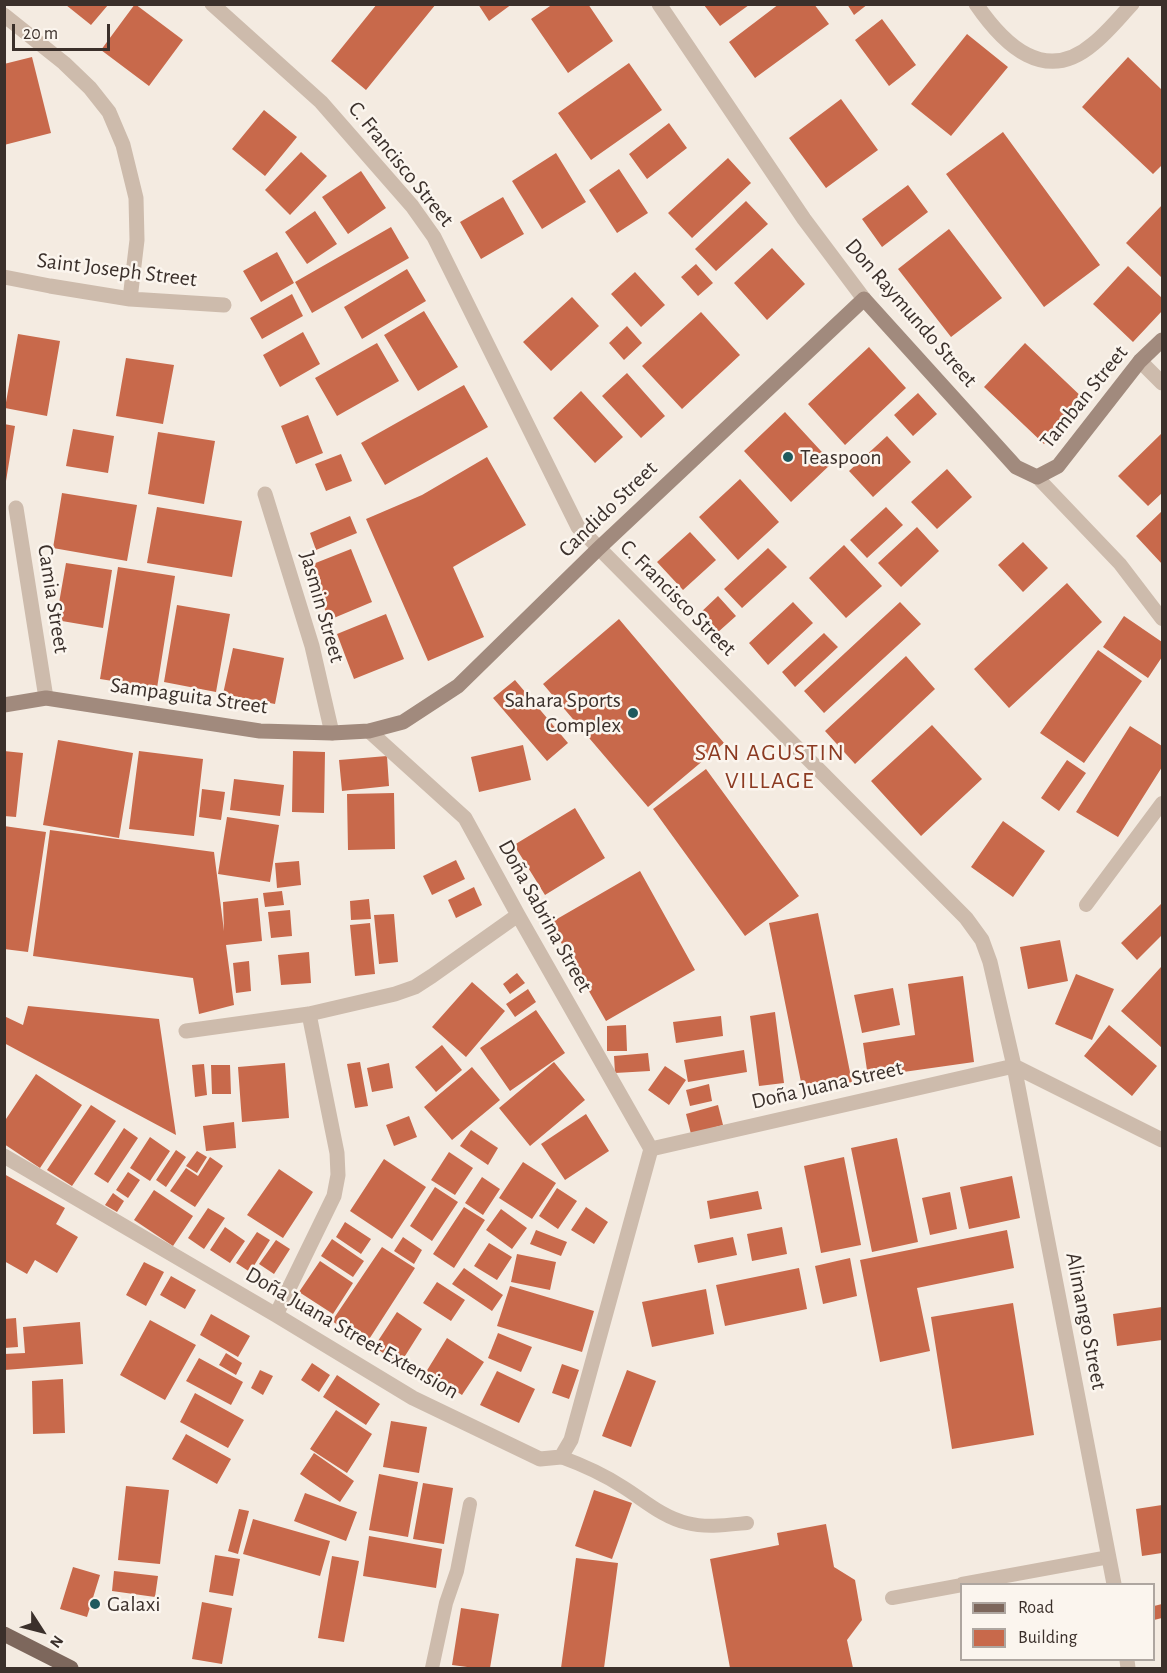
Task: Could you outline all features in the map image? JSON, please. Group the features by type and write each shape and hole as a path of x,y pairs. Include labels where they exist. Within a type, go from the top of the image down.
{"main road":[{"path":"4,1634 70,1668"}],"street":[{"name":"C. Francisco Street","path":"212,4 321,102 412,207 434,237 578,527 966,918 982,940 990,962 1014,1066"},
{"name":"Don Raymundo Street","path":"659,4 804,219 864,299 1016,467 1037,477"},
{"path":"976,4 993,28 1012,47 1029,56 1053,62 1068,59 1093,45 1132,4"},
{"path":"4,15 64,63 90,88 109,112 123,145 136,198 137,240 130,299"},
{"name":"Saint Joseph Street","path":"4,277 130,299 224,305"},
{"name":"Candido Street","path":"369,730 403,722 458,686 598,549 864,299"},
{"name":"Tamban Street","path":"1037,477 1059,466 1140,361 1162,340"},
{"path":"1140,361 1162,383"},
{"name":"Jasmin Street","path":"265,494 312,646 332,733"},
{"name":"Camia Street","path":"16,508 46,698"},
{"name":"Sampaguita Street","path":"4,705 46,698 260,731 332,733 369,730"},
{"name":"Doña Sabrina Street","path":"369,730 465,818 651,1149"},
{"path":"186,1031 309,1014 395,994 415,987 518,915"},
{"path":"276,1315 334,1196 338,1175 337,1153 309,1014"},
{"path":"1014,1066 1162,1140"},
{"name":"Doña Juana Street","path":"651,1149 1014,1066"},
{"name":"Alimango Street","path":"1014,1066 1114,1583"},
{"path":"561,1457 571,1440 651,1149"},
{"name":"Doña Juana Street Extension","path":"4,1156 413,1398 540,1459 561,1457"}],"lane":[{"name":"Don Raymundo Street","path":"1037,477 1120,564 1162,620"},
{"path":"1086,905 1162,803"},
{"path":"561,1457 588,1467 624,1487 660,1513 687,1523 716,1526 747,1523"},
{"path":"432,1668 446,1603 457,1571 470,1504"},
{"path":"972,1583 1109,1557"},
{"path":"892,1598 960,1585"}],"building":[{"path":"135,4 183,40 149,86 101,50"},
{"path":"377,4 436,4 366,90 331,61"},
{"path":"478,4 512,4 489,21"},
{"path":"553,4 588,4 613,41 568,73 531,19"},
{"path":"779,4 814,4 829,24 755,78 729,42"},
{"path":"847,4 868,4 854,15"},
{"path":"66,5 108,5 91,25"},
{"path":"704,5 749,5 720,26"},
{"path":"882,19 916,65 889,86 855,40"},
{"path":"967,34 1008,67 951,136 911,104"},
{"path":"32,57 51,133 4,145 4,64"},
{"path":"1128,57 1162,90 1162,165 1153,174 1082,107"},
{"path":"629,63 662,110 591,160 558,113"},
{"path":"841,99 878,150 826,188 789,138"},
{"path":"264,110 297,137 265,176 232,149"},
{"path":"669,123 687,148 647,179 629,154"},
{"path":"1003,132 1100,265 1044,307 946,174"},
{"path":"301,152 327,176 290,215 265,190"},
{"path":"556,153 586,202 542,229 512,181"},
{"path":"728,158 751,183 692,238 668,213"},
{"path":"619,169 648,213 617,233 589,190"},
{"path":"361,171 386,208 348,234 322,197"},
{"path":"908,185 928,212 882,247 862,219"},
{"path":"503,197 524,234 481,259 460,222"},
{"path":"746,201 768,224 716,271 695,249"},
{"path":"1162,205 1162,278 1126,243"},
{"path":"315,211 337,244 307,264 285,232"},
{"path":"391,227 409,258 312,313 295,282"},
{"path":"949,229 1002,298 951,337 898,269"},
{"path":"772,248 805,284 767,320 734,283"},
{"path":"277,252 294,283 261,302 243,271"},
{"path":"696,264 713,283 698,296 681,277"},
{"path":"1128,266 1162,298 1162,311 1133,342 1093,304"},
{"path":"407,269 426,301 362,339 344,307"},
{"path":"635,272 665,305 641,327 611,294"},
{"path":"292,294 303,316 262,339 250,318"},
{"path":"572,297 599,326 551,371 523,342"},
{"path":"424,311 458,367 418,391 384,335"},
{"path":"701,312 740,355 682,409 642,366"},
{"path":"627,326 642,343 624,360 609,343"},
{"path":"303,332 320,364 280,387 263,355"},
{"path":"18,334 60,341 47,416 5,408"},
{"path":"377,343 399,381 337,416 315,378"},
{"path":"1025,343 1085,400 1044,444 984,387"},
{"path":"869,347 906,388 845,445 808,404"},
{"path":"126,358 174,365 163,424 116,416"},
{"path":"627,373 665,416 641,438 602,396"},
{"path":"464,385 488,427 385,485 361,443"},
{"path":"581,391 623,437 595,463 553,418"},
{"path":"918,393 937,414 913,436 894,415"},
{"name":"Teaspoon","path":"785,412 832,463 791,502 744,451"},
{"path":"308,415 323,453 296,464 281,426"},
{"path":"4,424 15,426 6,481 4,481"},
{"path":"73,429 114,436 108,473 66,466"},
{"path":"158,432 215,441 204,504 148,494"},
{"path":"1162,433 1162,493 1148,506 1118,476"},
{"path":"887,436 911,462 873,497 849,471"},
{"path":"341,454 352,481 326,491 315,464"},
{"path":"487,457 526,525 453,567 484,637 428,661 366,519 422,495"},
{"path":"947,469 972,497 937,529 911,502"},
{"path":"740,479 779,522 738,560 699,517"},
{"path":"62,493 137,505 127,561 53,548"},
{"path":"157,507 242,521 232,577 147,563"},
{"path":"886,507 903,525 867,558 850,540"},
{"path":"1162,511 1162,564 1136,536"},
{"path":"350,516 357,533 316,550 310,533"},
{"path":"917,527 939,551 901,587 878,563"},
{"path":"690,532 716,560 683,590 657,562"},
{"path":"1023,542 1048,568 1023,592 998,565"},
{"path":"844,545 882,586 846,618 809,578"},
{"path":"768,548 787,567 742,608 724,589"},
{"path":"351,549 372,602 329,620 308,566"},
{"path":"66,563 112,570 103,628 56,620"},
{"path":"118,567 175,576 157,688 100,679"},
{"path":"1067,583 1102,622 1009,708 974,669"},
{"path":"718,596 736,616 717,633 699,614"},
{"path":"793,602 813,623 768,665 749,643"},
{"path":"900,602 921,624 824,713 804,691"},
{"path":"177,605 230,614 216,692 164,682"},
{"path":"386,614 404,659 354,679 337,634"},
{"path":"1124,616 1162,642 1162,657 1148,678 1103,647"},
{"name":"Sahara Sports Complex","path":"619,619 724,743 648,807 543,684"},
{"path":"824,633 838,647 795,687 782,672"},
{"path":"233,648 284,658 275,704 223,694"},
{"path":"1098,650 1142,681 1084,763 1040,733"},
{"path":"906,656 935,689 855,764 825,731"},
{"path":"515,680 568,743 547,761 493,698"},
{"path":"932,725 982,779 921,836 871,781"},
{"path":"1130,726 1162,746 1162,767 1118,837 1076,812"},
{"path":"58,740 133,753 119,838 43,825"},
{"path":"523,745 531,780 479,792 471,757"},
{"path":"4,751 23,753 16,817 4,816"},
{"path":"139,751 203,759 194,836 129,829"},
{"path":"293,751 325,752 324,813 292,812"},
{"path":"387,756 389,786 342,791 339,760"},
{"path":"1067,760 1086,773 1059,811 1041,798"},
{"path":"706,769 799,896 745,936 653,809"},
{"path":"234,779 284,785 280,816 230,810"},
{"path":"202,789 225,792 221,820 199,817"},
{"path":"394,793 395,849 348,850 347,794"},
{"path":"575,808 605,858 545,895 514,845"},
{"path":"227,817 279,825 270,882 218,874"},
{"path":"1003,821 1045,851 1013,897 971,867"},
{"path":"4,826 46,832 28,952 4,949"},
{"path":"50,830 214,852 224,931 223,902 258,898 262,941 226,945 234,1005 199,1014 193,978 33,956"},
{"path":"456,860 465,879 432,895 423,876"},
{"path":"299,861 301,885 277,888 275,863"},
{"path":"640,871 695,970 606,1021 550,923"},
{"path":"474,887 482,905 456,918 448,900"},
{"path":"282,891 284,905 265,907 263,893"},
{"path":"369,899 371,919 351,920 350,901"},
{"path":"1162,903 1162,935 1137,960 1121,943"},
{"path":"290,910 292,936 271,938 268,912"},
{"path":"818,913 852,1082 803,1092 769,923"},
{"path":"394,914 398,962 379,964 374,915"},
{"path":"370,923 375,974 355,976 350,925"},
{"path":"1060,940 1068,981 1028,989 1020,947"},
{"path":"309,952 311,983 281,985 278,955"},
{"path":"249,961 251,991 236,993 233,963"},
{"path":"1162,968 1162,1048 1121,1011"},
{"path":"517,973 525,983 510,994 503,984"},
{"path":"1076,974 1114,989 1092,1040 1055,1024"},
{"path":"963,976 974,1062 868,1077 863,1043 915,1035 908,984"},
{"path":"472,982 505,1011 466,1057 432,1027"},
{"path":"893,988 900,1025 862,1033 854,995"},
{"path":"528,989 536,1002 515,1017 506,1004"},
{"path":"28,1006 159,1019 176,1135 4,1043 4,1016 23,1025"},
{"path":"536,1010 565,1053 510,1091 480,1048"},
{"path":"775,1012 784,1083 759,1086 750,1016"},
{"path":"721,1016 723,1036 676,1043 673,1022"},
{"path":"626,1025 627,1051 607,1051 607,1026"},
{"path":"1109,1025 1157,1066 1132,1096 1084,1056"},
{"path":"442,1045 462,1070 436,1092 415,1067"},
{"path":"744,1050 747,1072 688,1082 684,1060"},
{"path":"648,1053 650,1071 615,1073 614,1056"},
{"path":"360,1062 368,1106 355,1108 347,1064"},
{"path":"554,1062 585,1100 530,1146 499,1108"},
{"path":"285,1063 289,1118 242,1122 238,1067"},
{"path":"389,1063 393,1088 372,1092 367,1068"},
{"path":"204,1064 207,1095 195,1097 192,1065"},
{"path":"211,1065 230,1065 231,1094 212,1094"},
{"path":"665,1066 686,1080 669,1105 648,1090"},
{"path":"472,1067 500,1100 452,1140 424,1107"},
{"path":"36,1074 82,1105 40,1168 4,1144 4,1122"},
{"path":"709,1084 712,1101 690,1106 686,1090"},
{"path":"91,1105 116,1121 72,1186 47,1170"},
{"path":"718,1105 723,1125 691,1134 686,1114"},
{"path":"586,1114 609,1151 565,1180 541,1144"},
{"path":"409,1116 417,1137 394,1146 386,1125"},
{"path":"234,1122 236,1148 206,1151 203,1126"},
{"path":"124,1128 138,1138 108,1183 94,1174"},
{"path":"471,1130 498,1148 488,1165 460,1146"},
{"path":"150,1137 170,1151 150,1181 130,1168"},
{"path":"897,1138 918,1242 872,1252 851,1148"},
{"path":"176,1150 186,1157 166,1187 156,1180"},
{"path":"197,1151 207,1157 197,1173 186,1166"},
{"path":"449,1152 473,1168 455,1195 431,1180"},
{"path":"210,1157 223,1166 195,1207 170,1191 186,1168 198,1176"},
{"path":"844,1157 861,1245 821,1253 804,1166"},
{"path":"384,1159 426,1187 392,1239 350,1211"},
{"path":"523,1162 556,1183 532,1219 499,1198"},
{"path":"279,1169 313,1192 283,1238 247,1215"},
{"path":"128,1172 140,1180 128,1198 116,1190"},
{"path":"4,1174 65,1208 56,1224 78,1237 57,1273 35,1260 27,1274 4,1261"},
{"path":"1012,1176 1020,1218 969,1229 960,1187"},
{"path":"482,1177 500,1189 483,1215 465,1203"},
{"path":"435,1187 458,1202 432,1241 410,1226"},
{"path":"557,1188 577,1201 558,1229 539,1216"},
{"path":"154,1190 193,1216 173,1246 134,1220"},
{"path":"758,1191 762,1209 710,1219 707,1201"},
{"path":"950,1192 957,1229 930,1235 922,1198"},
{"path":"113,1193 124,1201 117,1212 105,1205"},
{"path":"464,1207 485,1220 454,1268 433,1254"},
{"path":"586,1207 608,1222 594,1244 571,1230"},
{"path":"208,1208 225,1218 204,1249 188,1238"},
{"path":"501,1209 527,1228 512,1249 486,1230"},
{"path":"345,1222 371,1239 361,1254 336,1237"},
{"path":"225,1227 245,1241 230,1263 210,1250"},
{"path":"782,1227 787,1254 752,1261 747,1234"},
{"path":"536,1230 567,1242 561,1256 530,1244"},
{"path":"1007,1230 1014,1268 917,1288 930,1351 880,1362 860,1260"},
{"path":"257,1232 270,1240 250,1272 236,1263"},
{"path":"403,1237 422,1250 414,1264 394,1251"},
{"path":"733,1237 737,1255 698,1263 694,1245"},
{"path":"332,1239 364,1261 353,1277 321,1256"},
{"path":"276,1240 290,1249 274,1274 259,1264"},
{"path":"489,1243 512,1257 497,1280 474,1266"},
{"path":"382,1247 415,1268 366,1344 332,1321"},
{"path":"517,1254 556,1262 550,1290 511,1282"},
{"path":"850,1258 857,1296 823,1304 815,1266"},
{"path":"320,1261 353,1283 333,1314 299,1292"},
{"path":"144,1262 164,1272 146,1306 126,1295"},
{"path":"464,1268 503,1295 492,1311 452,1284"},
{"path":"799,1268 807,1309 725,1326 716,1285"},
{"path":"171,1276 196,1290 185,1309 160,1295"},
{"path":"437,1282 465,1300 451,1321 423,1303"},
{"path":"510,1286 594,1311 582,1352 497,1326"},
{"path":"706,1289 714,1334 652,1347 642,1302"},
{"path":"1013,1303 1034,1435 952,1449 931,1317"},
{"path":"1162,1307 1162,1340 1117,1346 1113,1314"},
{"path":"397,1312 422,1329 400,1364 374,1347"},
{"path":"211,1314 250,1336 238,1357 200,1335"},
{"path":"16,1318 18,1347 4,1348 4,1319"},
{"path":"150,1320 196,1345 165,1400 120,1375"},
{"path":"80,1322 83,1364 4,1370 4,1354 25,1353 23,1327"},
{"path":"498,1333 532,1347 521,1372 488,1358"},
{"path":"447,1338 484,1362 462,1395 426,1372"},
{"path":"226,1353 242,1363 236,1375 219,1365"},
{"path":"199,1358 243,1382 231,1405 186,1381"},
{"path":"312,1363 330,1375 319,1392 301,1380"},
{"path":"562,1364 579,1370 569,1399 552,1393"},
{"path":"260,1370 273,1376 263,1395 251,1388"},
{"path":"627,1370 656,1381 631,1447 602,1436"},
{"path":"497,1371 535,1389 519,1423 480,1405"},
{"path":"337,1375 380,1404 366,1425 323,1397"},
{"path":"63,1379 65,1433 33,1434 32,1381"},
{"path":"195,1393 244,1420 228,1448 180,1422"},
{"path":"336,1410 372,1434 347,1473 310,1449"},
{"path":"391,1421 427,1427 419,1473 383,1467"},
{"path":"186,1434 231,1459 217,1484 172,1459"},
{"path":"314,1453 354,1481 340,1502 300,1474"},
{"path":"379,1474 418,1482 408,1537 369,1530"},
{"path":"423,1483 453,1488 444,1544 413,1539"},
{"path":"126,1486 169,1490 160,1564 118,1560"},
{"path":"594,1490 632,1503 612,1559 575,1546"},
{"path":"305,1493 357,1512 346,1541 294,1521"},
{"path":"1162,1505 1162,1553 1142,1556 1136,1509"},
{"path":"239,1509 249,1511 238,1554 228,1551"},
{"path":"253,1519 330,1541 320,1576 243,1554"},
{"path":"826,1524 834,1567 855,1580 862,1620 847,1640 853,1668 730,1668 710,1559 779,1545 777,1533"},
{"path":"369,1536 442,1549 436,1588 363,1576"},
{"path":"215,1555 240,1559 233,1596 209,1592"},
{"path":"332,1556 359,1561 344,1642 318,1638"},
{"path":"576,1558 618,1563 604,1668 561,1668"},
{"path":"73,1567 100,1575 87,1617 60,1609"},
{"path":"114,1571 158,1576 155,1597 112,1591"},
{"path":"202,1602 232,1608 222,1664 192,1659"},
{"path":"1162,1604 1162,1618 1155,1620 1155,1606"},
{"path":"461,1608 499,1614 490,1668 452,1665"}],"place":[{"name":"Teaspoon","path":"788,457"},
{"name":"Sahara Sports Complex","path":"633,713"},
{"name":"Galaxi","path":"95,1604"}],"district":[{"name":"SAN AGUSTIN VILLAGE","path":"770,767"}]}
